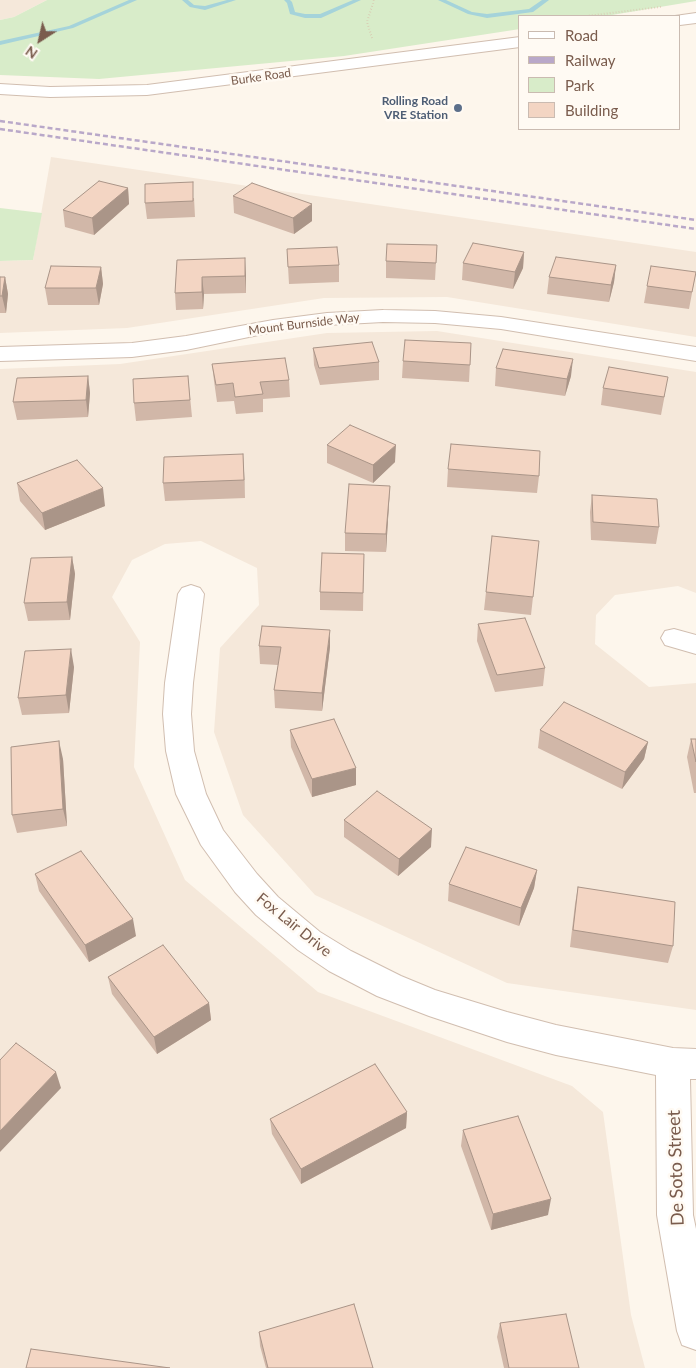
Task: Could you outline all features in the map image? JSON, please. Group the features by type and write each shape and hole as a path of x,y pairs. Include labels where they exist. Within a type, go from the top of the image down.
{"street":[{"path":"681,20 696,18"},
{"name":"Burke Road","path":"0,89 58,92 147,90 518,42"},
{"name":"Mount Burnside Way","path":"0,354 132,350 186,343 273,326 318,320 383,316 435,317 501,323 696,354"},
{"name":"Fox Lair Drive","path":"191,594 179,683 177,714 180,751 191,794 212,837 246,884 267,906 309,941 340,961 389,986 429,1002 532,1034 684,1064"},
{"name":"De Soto Street","path":"684,1064 675,1215 696,1332"}],"path":[{"path":"373,41 367,22 374,0"},
{"path":"594,15 668,6"}],"shaded area":[{"path":"0,0 47,0 14,17 0,20"},
{"path":"51,157 696,252 696,337 447,297 324,298 127,328 0,333 0,261 33,260"},
{"path":"437,331 696,372 696,593 678,586 615,595 596,615 595,644 649,687 696,683 696,1010 507,983 315,895 243,815 214,732 220,648 259,605 257,568 201,541 165,544 132,560 112,597 140,642 134,767 185,880 318,992 572,1086 603,1112 631,1315 645,1368 0,1368 0,369 120,364 327,333"}],"green space":[{"path":"47,0 696,0 612,15 518,15 518,29 344,56 99,79 0,75 0,20 14,17"},
{"path":"0,208 42,213 33,260 0,261"}],"building":[{"path":"99,181 128,188 92,218 63,210"},
{"path":"193,182 193,201 145,203 145,184"},
{"path":"252,183 312,204 293,218 233,196"},
{"path":"473,243 524,252 515,272 463,263"},
{"path":"387,244 437,245 436,263 386,261"},
{"path":"337,247 339,265 288,267 287,249"},
{"path":"556,257 616,265 611,285 549,277"},
{"path":"245,258 245,276 202,277 202,292 175,293 177,260"},
{"path":"51,266 101,267 96,288 45,288"},
{"path":"651,266 696,272 692,292 647,286"},
{"path":"0,277 5,277 2,296 0,296"},
{"path":"405,340 471,343 470,365 403,361"},
{"path":"372,342 379,362 319,368 313,348"},
{"path":"503,349 573,359 567,379 496,368"},
{"path":"285,358 289,380 260,382 263,394 235,397 233,383 216,385 212,364"},
{"path":"609,367 668,377 664,397 603,388"},
{"path":"88,376 86,400 13,402 17,378"},
{"path":"188,376 190,400 134,403 133,379"},
{"path":"350,425 396,445 373,465 327,445"},
{"path":"451,444 540,451 539,476 448,469"},
{"path":"243,454 244,480 163,483 164,457"},
{"path":"77,460 103,488 42,513 17,483"},
{"path":"349,484 390,486 386,534 345,533"},
{"path":"592,495 657,499 659,527 593,522"},
{"path":"492,536 539,541 533,597 486,592"},
{"path":"322,553 364,554 363,593 320,592"},
{"path":"72,557 67,602 24,603 31,558"},
{"path":"525,618 545,668 497,675 478,624"},
{"path":"262,626 330,630 322,693 274,690 281,647 259,646"},
{"path":"71,649 66,695 18,698 25,651"},
{"path":"564,702 648,742 625,772 540,730"},
{"path":"334,719 356,768 312,779 290,730"},
{"path":"691,739 696,739 696,762"},
{"path":"59,741 63,809 12,815 11,747"},
{"path":"377,791 432,829 399,859 344,820"},
{"path":"466,847 537,870 521,908 449,884"},
{"path":"81,851 133,919 85,945 35,874"},
{"path":"578,887 675,902 673,946 573,930"},
{"path":"163,945 209,1003 154,1037 108,977"},
{"path":"16,1043 56,1072 0,1131 0,1060"},
{"path":"375,1064 407,1112 301,1169 270,1119"},
{"path":"518,1116 551,1199 493,1214 463,1130"},
{"path":"354,1304 373,1368 268,1368 259,1332"},
{"path":"566,1314 579,1368 509,1368 500,1323"},
{"path":"31,1349 170,1368 26,1368"}],"waterway":[{"path":"0,43 71,27 134,0"},
{"path":"185,0 192,6 205,8 233,0"},
{"path":"287,0 290,3 292,13 305,16 321,16 358,0"},
{"path":"441,0 470,13 487,16 531,11 546,0"}],"railway":[{"path":"0,121 696,220"},
{"path":"0,129 696,229"}],"place":[{"name":"Rolling Road VRE Station","path":"458,108"}]}
